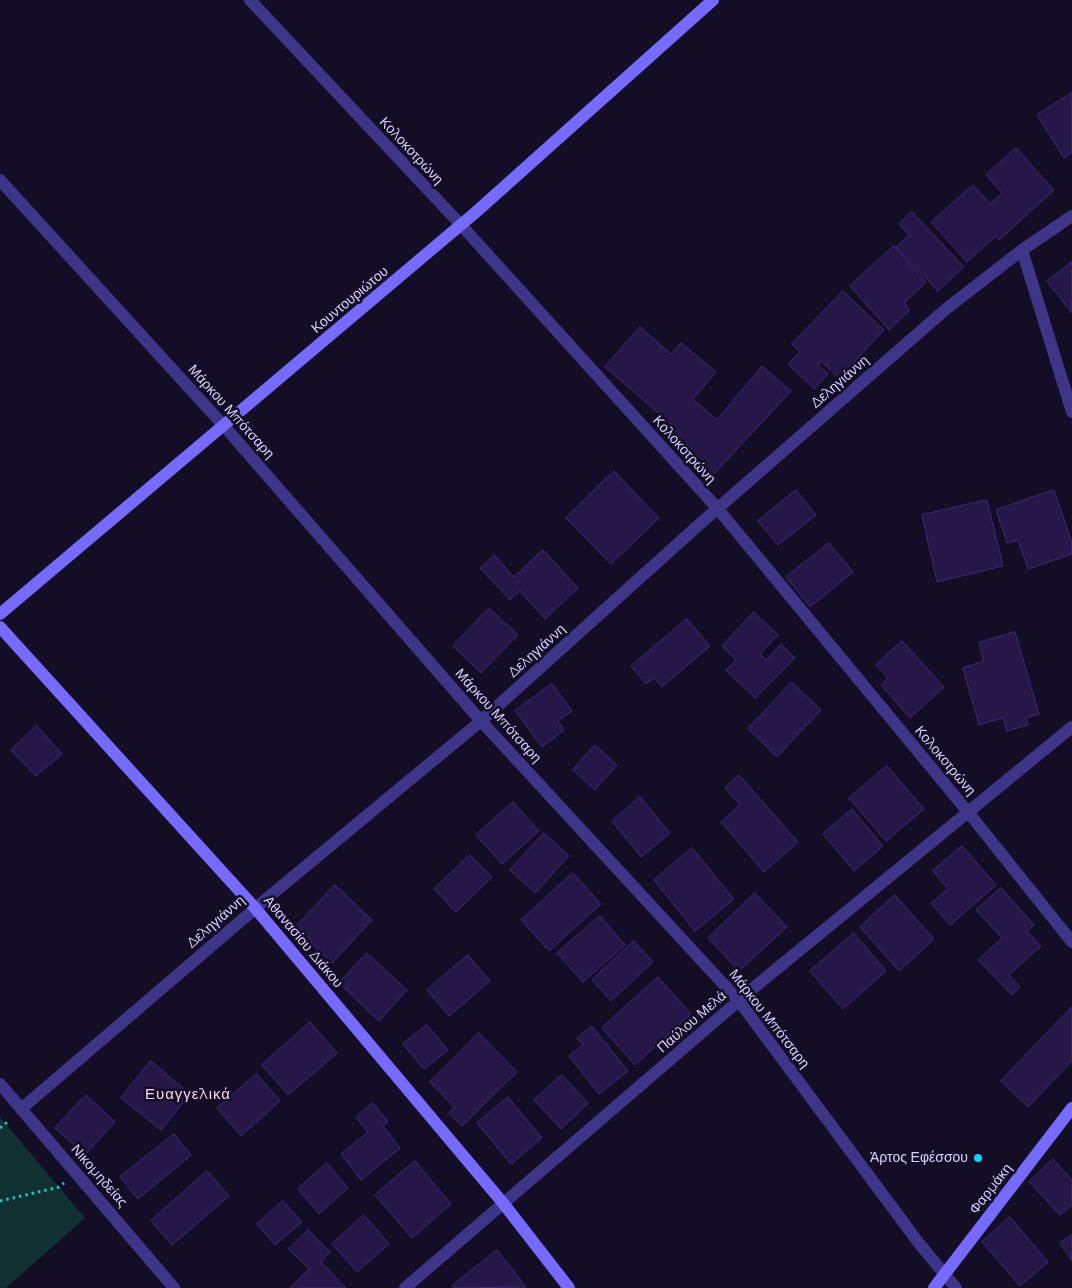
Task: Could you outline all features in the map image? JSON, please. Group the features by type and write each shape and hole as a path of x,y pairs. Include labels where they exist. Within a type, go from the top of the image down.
{"street":[{"name":"Κολοκοτρώνη","path":"250,0 460,225 718,509 968,812 1072,942"},
{"name":"Κουντουριώτου","path":"0,614 460,225 713,0"},
{"name":"Μάρκου Μπότσαρη","path":"0,180 224,426 481,721 739,1001 956,1288"},
{"name":"Δεληγιάννη","path":"21,1109 256,908 481,721 718,509 946,309 1022,250 1072,216"},
{"path":"1022,250 1072,412"},
{"path":"1059,370 1072,367"},
{"name":"Αθανασίου Διάκου","path":"0,627 256,908 504,1203 569,1288"},
{"name":"Παύλου Μελά","path":"405,1288 739,1001 1072,727"},
{"name":"Νικομηδείας","path":"0,1084 174,1288"},
{"name":"Φαρμάκη","path":"934,1288 1072,1108"}],"path":[{"path":"0,1201 59,1187 76,1173"}],"green space":[{"path":"0,1117 85,1218 6,1288 0,1288"}],"building":[{"path":"1072,93 1072,153 1064,158 1037,115"},
{"path":"1016,148 1054,190 999,240 996,236 967,262 931,222 973,185 990,204 1002,193 986,175"},
{"path":"912,212 964,267 938,291 896,247 909,235 899,224"},
{"path":"894,246 926,282 904,303 910,310 889,330 850,286"},
{"path":"1072,262 1072,313 1047,281"},
{"path":"843,291 884,330 839,378 821,361 818,365 828,374 814,389 788,364 800,352 792,344"},
{"path":"640,327 671,354 681,343 716,372 693,399 717,420 762,366 791,391 711,477 686,457 692,449 667,428 671,424 605,367"},
{"path":"614,471 659,518 611,564 566,518"},
{"path":"796,490 816,515 778,545 758,521"},
{"path":"1054,490 1072,543 1072,554 1028,569 1018,540 1007,543 996,510"},
{"path":"987,500 1003,566 937,582 922,515"},
{"path":"829,543 853,572 810,607 786,577"},
{"path":"543,550 578,588 545,619 520,591 510,600 480,568 494,555 514,577"},
{"path":"489,608 518,635 481,673 453,646"},
{"path":"754,612 778,635 760,654 766,660 781,644 795,658 755,698 726,670 736,660 722,646"},
{"path":"687,619 710,646 662,687 654,678 646,684 631,666"},
{"path":"1015,632 1039,714 1026,718 1028,725 1007,731 1003,718 979,725 963,668 984,661 979,643"},
{"path":"902,641 944,687 910,718 881,685 888,678 876,665"},
{"path":"792,682 821,710 777,757 748,729"},
{"path":"552,684 572,711 558,721 564,730 542,747 515,711"},
{"path":"37,726 62,754 36,776 11,750"},
{"path":"595,745 617,765 595,790 573,770"},
{"path":"887,766 924,809 886,841 849,798"},
{"path":"739,775 798,842 764,872 721,822 740,805 725,788"},
{"path":"640,797 670,833 641,857 612,821"},
{"path":"513,802 539,831 502,864 476,835"},
{"path":"852,809 883,846 854,871 823,834"},
{"path":"544,833 569,856 535,893 510,870"},
{"path":"962,846 996,885 950,925 931,903 948,889 933,871"},
{"path":"692,848 734,899 695,931 654,880"},
{"path":"470,855 492,877 456,912 434,889"},
{"path":"573,873 601,904 549,951 521,920"},
{"path":"335,885 372,920 332,963 295,928"},
{"path":"1001,888 1034,925 1027,931 1041,946 1009,975 1020,987 1012,995 978,960 1002,938 976,910"},
{"path":"755,893 787,927 739,971 708,938"},
{"path":"895,895 934,939 899,971 860,927"},
{"path":"600,916 625,945 583,982 557,953"},
{"path":"854,933 886,971 843,1009 810,971"},
{"path":"634,941 653,962 611,1001 592,980"},
{"path":"367,953 407,990 379,1021 339,983"},
{"path":"468,955 490,981 449,1016 427,990"},
{"path":"658,977 691,1014 635,1065 602,1028"},
{"path":"1072,1007 1072,1061 1028,1107 1001,1081"},
{"path":"310,1022 337,1053 288,1095 262,1065"},
{"path":"427,1025 448,1050 424,1069 403,1044"},
{"path":"592,1026 628,1071 599,1094 569,1056 583,1045 577,1038"},
{"path":"479,1033 517,1072 462,1126 449,1113 454,1107 430,1082"},
{"path":"151,1061 190,1094 161,1130 121,1098"},
{"path":"257,1074 280,1101 241,1136 217,1108"},
{"path":"562,1075 588,1103 561,1129 534,1100"},
{"path":"86,1095 115,1122 85,1155 55,1128"},
{"path":"508,1097 542,1138 511,1164 477,1123"},
{"path":"373,1103 388,1122 383,1126 400,1148 361,1180 341,1154 368,1132 356,1117"},
{"path":"174,1134 191,1155 138,1199 120,1177"},
{"path":"1053,1159 1072,1180 1072,1205 1060,1215 1029,1182"},
{"path":"415,1161 451,1204 412,1238 375,1195"},
{"path":"327,1163 348,1188 319,1214 298,1189"},
{"path":"207,1171 229,1196 172,1245 151,1221"},
{"path":"283,1201 302,1222 275,1245 257,1224"},
{"path":"364,1215 389,1244 357,1272 332,1244"},
{"path":"1010,1217 1048,1262 1020,1286 982,1242"},
{"path":"308,1230 330,1252 321,1262 346,1288 290,1288 309,1269 289,1249"},
{"path":"1072,1235 1072,1261 1060,1243"},
{"path":"497,1250 526,1287 454,1288 452,1286"}],"place":[{"name":"Άρτος Εφέσσου","path":"978,1158"}],"district":[{"name":"Ευαγγελικά","path":"188,1095"}]}
